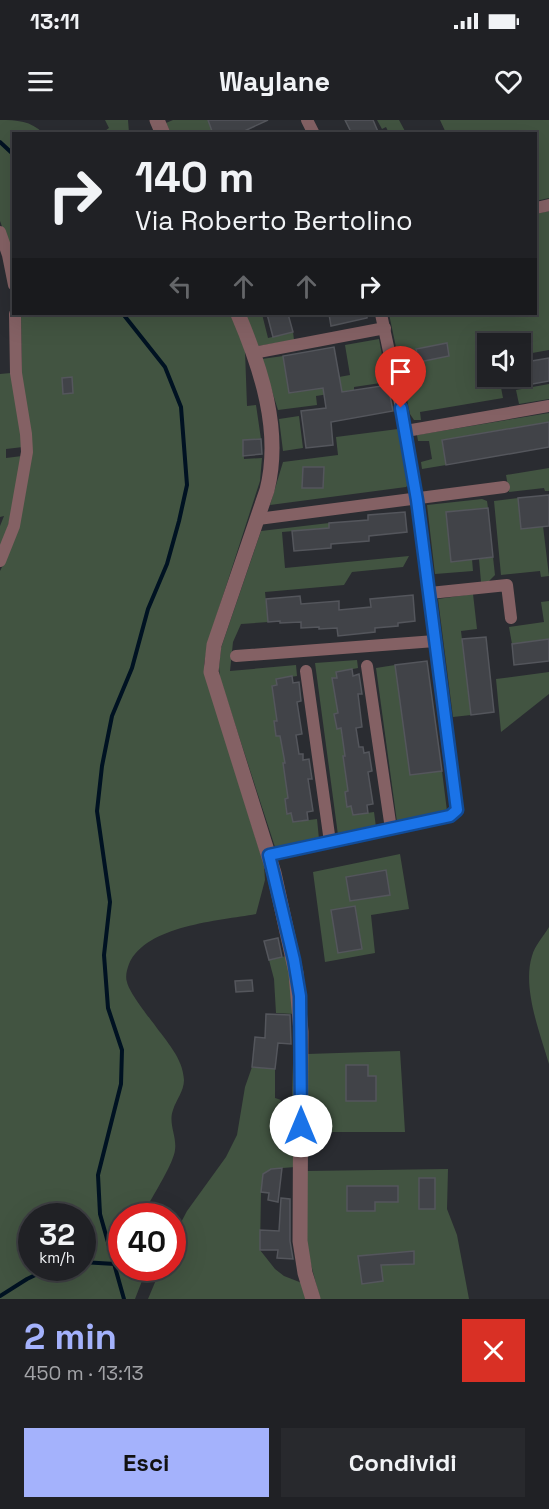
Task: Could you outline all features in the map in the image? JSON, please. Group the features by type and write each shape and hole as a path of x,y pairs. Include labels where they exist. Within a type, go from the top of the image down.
{"street":[{"path":"0,232 12,275"},
{"path":"0,561 14,526 27,452 16,373 15,315"},
{"path":"238,315 253,353 270,416 272,443 269,482 219,630 211,666 269,855 294,960 300,996 300,1241 305,1273 313,1299"},
{"path":"269,855 450,816 456,812 457,804 417,500 406,431 381,315"},
{"path":"253,353 385,328"},
{"path":"406,431 549,406"},
{"path":"258,519 504,487"},
{"path":"430,593 507,585 511,618"},
{"path":"236,656 435,641"},
{"path":"367,666 391,829"},
{"path":"306,671 330,842"}],"green space":[{"path":"0,120 12,120 34,126 42,132 12,132 12,254 0,221"},
{"path":"105,120 128,120 129,132 103,132 109,128"},
{"path":"173,120 208,120 213,132 170,132 166,123"},
{"path":"377,120 399,120 405,132 388,132 386,127 382,129"},
{"path":"440,120 549,120 549,198 537,201 537,132 446,132"},
{"path":"549,211 549,350 531,353 531,333 477,333 477,387 501,387 503,398 420,412 421,420 414,420 410,414 389,315 537,315 537,214"},
{"path":"21,315 232,315 245,351 247,406 256,405 261,439 243,441 244,459 262,458 260,481 209,639 204,664 208,684 264,865 265,880 256,914 185,927 167,933 138,951 129,964 126,978 128,986 173,1050 181,1064 184,1080 172,1115 174,1155 149,1203 108,1203 108,1281 142,1281 135,1299 0,1299 0,571 6,559 24,497"},
{"path":"245,315 262,315 268,338 293,332 294,340 258,346"},
{"path":"379,339 387,382 316,396 317,405 278,410 262,359 283,356 289,393 340,385 339,377 350,375 345,345"},
{"path":"11,373 23,447 6,449 6,458 22,456 15,502 0,552 0,526 4,516 0,517 0,374"},
{"path":"549,384 549,399 519,404 516,390"},
{"path":"549,413 549,422 442,440 446,465 422,469 421,462 432,459 429,441 418,441 417,435"},
{"path":"299,416 303,448 283,451 279,419"},
{"path":"398,429 408,485 406,487 270,505 283,462 338,455 336,437"},
{"path":"549,468 549,491 545,491 544,488 509,492 506,475"},
{"path":"518,498 521,529 543,526 549,576 541,577 540,571 501,575 494,501"},
{"path":"482,499 487,501 488,508 446,512 451,561 472,559 473,571 435,574 427,505"},
{"path":"329,523 329,528 282,532 285,568 409,556 403,567 352,572 344,585 265,592 268,622 241,624 233,642 230,671 296,665 297,676 276,679 277,685 272,686 278,720 274,722 276,736 280,736 288,762 283,764 289,798 285,799 287,813 291,813 293,822 317,819 319,839 275,847 220,678 221,648 261,531"},
{"path":"493,557 495,575 489,581 481,582 479,559"},
{"path":"473,594 477,629 461,631 471,715 453,717 438,599"},
{"path":"549,601 549,639 512,644 509,627 544,622 541,602"},
{"path":"357,660 358,668 337,672 337,678 332,679 339,713 334,714 337,729 341,728 342,737 357,735 359,747 343,756 349,791 345,792 347,806 351,806 353,815 374,812 376,827 338,835 315,663"},
{"path":"395,665 442,771 447,811 397,822 376,668"},
{"path":"549,672 549,694 501,732 496,679"},
{"path":"400,854 409,909 371,915 375,953 325,962 313,872"},
{"path":"549,927 549,1064 533,1010 529,969 533,952"},
{"path":"286,956 294,1014 276,1013 274,979 269,960"},
{"path":"400,1051 405,1132 306,1132 307,1054"},
{"path":"293,1063 296,1063 295,1167 271,1169 263,1174 260,1250 275,1269 284,1276 302,1283 307,1299 148,1299 156,1281 186,1281 186,1213 226,1157 237,1135 245,1087 252,1067 275,1069 275,1098 281,1100 280,1128 291,1128"},
{"path":"448,1169 447,1209 457,1235 469,1299 320,1299 307,1249 306,1171"}],"building":[{"path":"208,120 268,120 242,132 212,132"},
{"path":"345,120 373,120 378,132 351,132"},
{"path":"267,315 288,315 293,332 273,337"},
{"path":"329,315 367,315 367,318 331,326"},
{"path":"447,343 449,356 419,362 416,349"},
{"path":"334,347 342,392 388,385 393,411 331,422 333,445 306,448 301,411 326,408 323,388 289,393 283,356"},
{"path":"549,358 549,381 531,384 531,361"},
{"path":"72,377 73,393 63,394 62,378"},
{"path":"549,422 549,447 446,465 442,440"},
{"path":"261,439 262,454 243,456 243,440"},
{"path":"303,467 324,467 323,488 302,488"},
{"path":"549,495 549,526 521,529 518,498"},
{"path":"488,508 493,557 451,562 446,512"},
{"path":"405,512 407,532 369,536 369,541 331,544 331,548 294,551 292,531 329,528 329,523 368,520 368,515"},
{"path":"413,595 415,621 398,623 398,626 375,628 375,632 338,636 337,628 301,628 301,622 268,622 266,599 300,596 301,604 339,601 339,610 371,607 370,599"},
{"path":"486,637 494,712 471,715 462,639"},
{"path":"549,639 549,661 514,665 512,644"},
{"path":"427,661 442,771 410,775 395,665"},
{"path":"352,669 353,676 359,674 362,694 358,694 362,727 356,728 359,747 363,747 364,753 369,752 372,771 368,772 373,804 367,805 368,813 353,815 351,806 347,807 345,792 348,791 343,756 345,756 341,728 337,729 334,714 338,713 332,678 337,678 336,672"},
{"path":"292,676 293,683 299,682 301,701 297,702 302,734 296,735 299,754 303,754 303,760 309,759 312,779 308,779 313,811 307,812 308,820 293,822 291,813 287,814 285,799 288,798 283,763 285,763 280,736 276,736 274,721 277,721 272,686 277,685 276,679"},
{"path":"386,870 390,895 350,901 346,877"},
{"path":"355,906 362,949 338,953 331,910"},
{"path":"278,938 282,957 269,960 264,941"},
{"path":"252,980 253,991 236,992 235,981"},
{"path":"266,1014 290,1015 291,1044 278,1043 275,1069 252,1067 255,1037 265,1038"},
{"path":"346,1065 368,1065 368,1076 376,1076 376,1101 346,1101"},
{"path":"282,1168 278,1202 268,1200 269,1193 261,1192 263,1174 271,1169"},
{"path":"419,1178 435,1178 435,1209 419,1209"},
{"path":"347,1186 398,1186 398,1202 375,1202 375,1211 347,1211"},
{"path":"281,1198 290,1199 290,1241 293,1259 277,1258 278,1250 260,1250 260,1230 279,1231"},
{"path":"414,1251 414,1264 381,1265 383,1281 362,1284 358,1256"}],"waterway":[{"path":"0,142 12,153"},
{"path":"124,315 165,367 181,407 187,485 167,564 148,609 132,668 112,716 102,766 97,811 110,902 104,955 108,1008 122,1050 121,1084 98,1175 100,1214 124,1299"},
{"path":"96,1263 108,1264"},
{"path":"0,1296 24,1281"}],"route":[{"path":"301,1126 300,996 294,960 269,855 450,816 457,810 417,500 401,408"}]}
